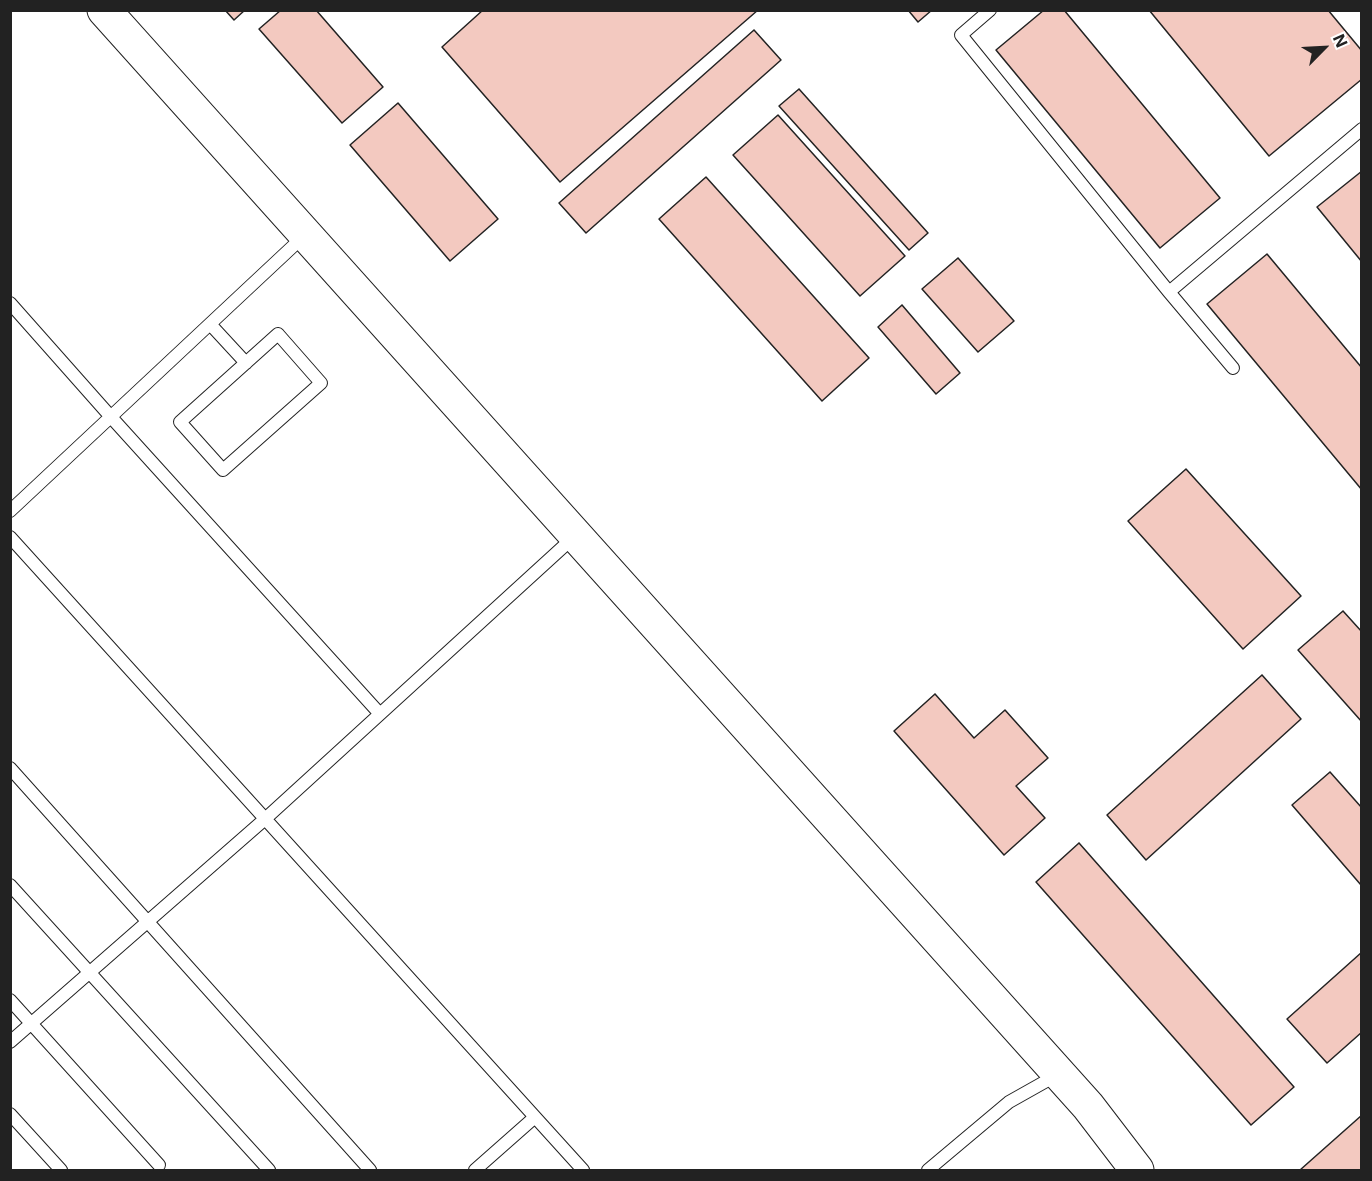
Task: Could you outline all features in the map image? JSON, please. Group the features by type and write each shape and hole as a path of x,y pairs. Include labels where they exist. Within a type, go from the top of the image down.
{"street":[{"path":"104,10 1088,1106 1137,1170"}],"lane":[{"path":"990,10 961,35 1233,368"},
{"path":"1169,292 1362,129"},
{"path":"10,511 305,235"},
{"path":"10,303 380,714"},
{"path":"210,324 246,363"},
{"path":"278,334 321,383 223,470 180,422 246,363 278,334"},
{"path":"10,1042 265,819 576,536"},
{"path":"10,537 583,1170"},
{"path":"10,768 370,1170"},
{"path":"10,885 268,1170"},
{"path":"10,1000 159,1165"},
{"path":"928,1170 1009,1102 1059,1074"},
{"path":"10,1114 61,1170"},
{"path":"475,1170 535,1117"}],"building":[{"path":"225,10 245,10 234,20"},
{"path":"281,10 316,10 383,87 342,123 259,29"},
{"path":"483,10 758,10 560,182 442,47"},
{"path":"908,10 932,10 918,22"},
{"path":"1044,10 1064,10 1220,198 1160,248 996,50"},
{"path":"1149,10 1328,10 1362,51 1362,79 1269,156"},
{"path":"754,30 781,60 586,233 559,203"},
{"path":"799,89 928,233 909,250 779,106"},
{"path":"398,103 498,219 450,261 350,145"},
{"path":"778,115 905,256 860,296 733,155"},
{"path":"1362,171 1362,262 1317,207"},
{"path":"706,177 869,358 822,401 659,219"},
{"path":"1267,254 1362,368 1362,490 1207,304"},
{"path":"958,258 1014,321 978,352 922,289"},
{"path":"902,305 960,373 936,394 878,327"},
{"path":"1186,469 1301,596 1243,649 1128,521"},
{"path":"1343,611 1362,632 1362,722 1298,650"},
{"path":"1262,675 1301,719 1146,860 1107,815"},
{"path":"935,694 974,738 1005,710 1048,758 1016,786 1045,818 1004,855 894,731"},
{"path":"1330,772 1362,808 1361,885 1292,805"},
{"path":"1079,843 1294,1087 1251,1125 1036,882"},
{"path":"1362,952 1362,1032 1327,1063 1287,1019"},
{"path":"1362,1115 1362,1170 1300,1170"}]}
